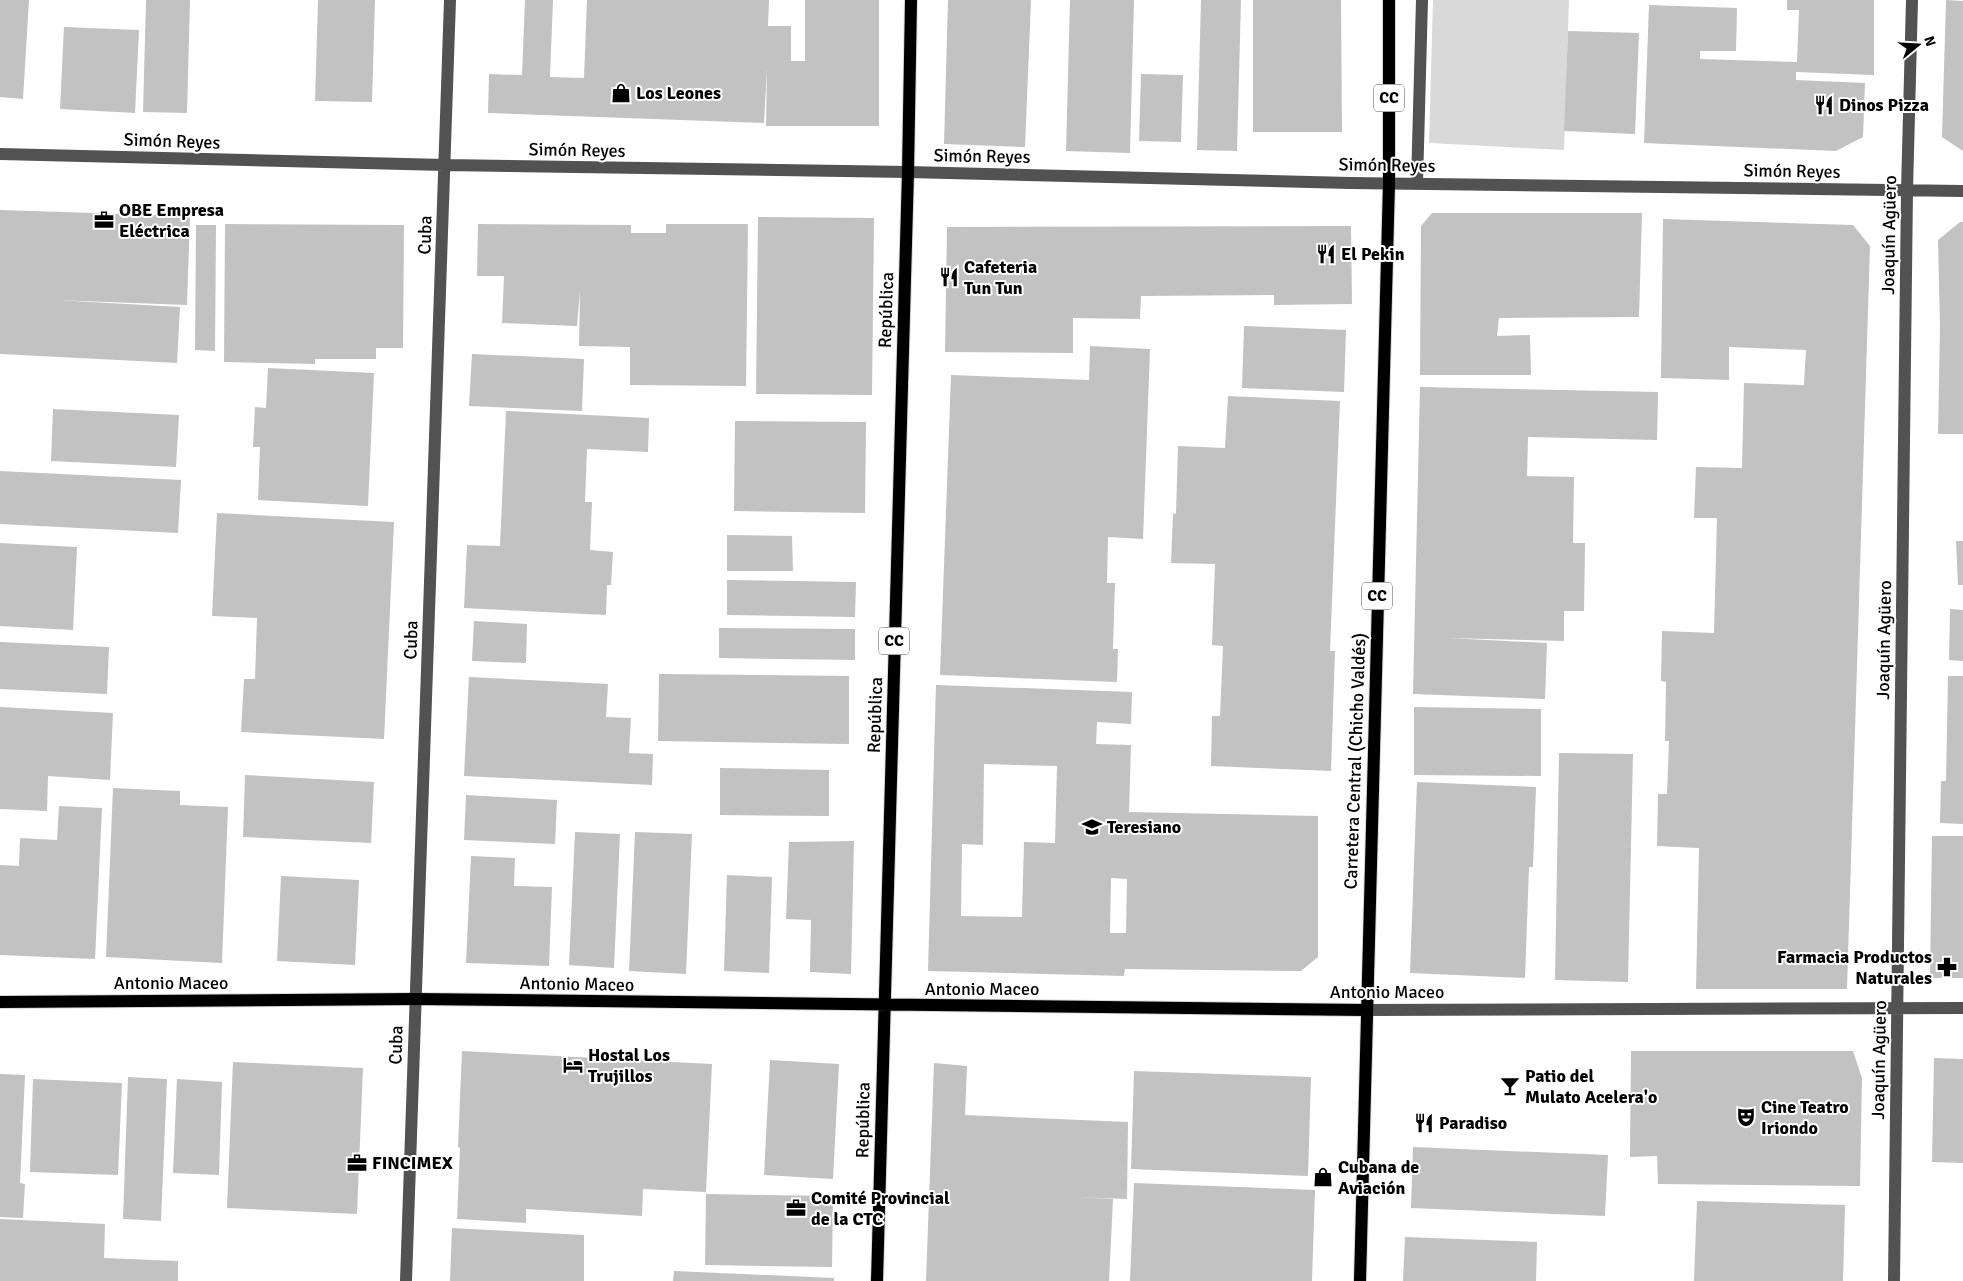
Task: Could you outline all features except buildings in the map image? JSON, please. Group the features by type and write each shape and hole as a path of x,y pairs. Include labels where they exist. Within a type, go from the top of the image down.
{"main road":[{"name":"República","path":"877,1281 908,172 910,0"},
{"name":"CC","path":"1389,0 1389,182"},
{"name":"Carretera Central (Chicho Valdés)","path":"1360,1281 1389,182"},
{"name":"Antonio Maceo","path":"0,1002 415,999 884,1006 1366,1010"}],"street":[{"name":"Cuba","path":"406,1281 450,0"},
{"path":"1417,182 1422,0"},
{"name":"Joaquín Agüero","path":"1894,1281 1907,190 1912,0"},
{"name":"Simón Reyes","path":"0,154 445,165 1963,191"},
{"name":"Antonio Maceo","path":"1366,1010 1963,1008"}],"shaded area":[{"path":"1433,0 1569,0 1564,150 1429,143"}],"place":[{"name":"Los Leones","path":"621,93"},
{"name":"Dinos Pizza","path":"1824,105"},
{"name":"OBE Empresa Eléctrica","path":"104,220"},
{"name":"El Pekin","path":"1326,254"},
{"name":"Cafeteria Tun Tun","path":"949,277"},
{"name":"Teresiano","path":"1092,827"},
{"name":"Farmacia Productos Naturales","path":"1947,967"},
{"name":"Hostal Los Trujillos","path":"573,1065"},
{"name":"Patio del Mulato Acelera'o","path":"1510,1086"},
{"name":"Cine Teatro Iriondo","path":"1746,1117"},
{"name":"Paradiso","path":"1424,1123"},
{"name":"FINCIMEX","path":"357,1163"},
{"name":"Cubana de Aviación","path":"1323,1177"},
{"name":"Comité Provincial de la CTC","path":"796,1208"}]}
